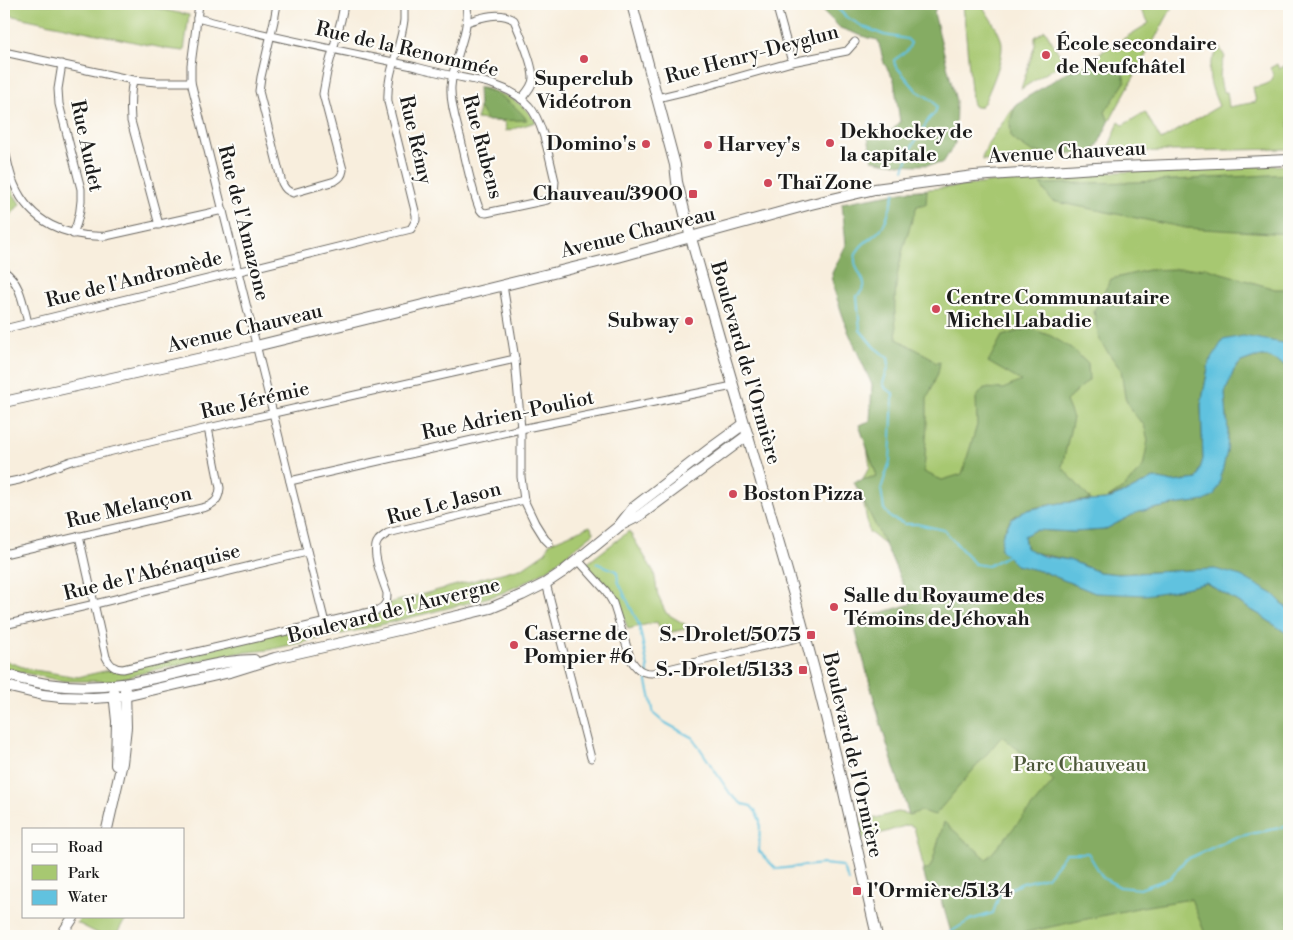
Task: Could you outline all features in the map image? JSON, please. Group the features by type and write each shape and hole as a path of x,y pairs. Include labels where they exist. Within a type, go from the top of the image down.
{"main road":[{"name":"Boulevard de l'Ormière","path":"633,4 675,165 677,182 691,238 805,636 835,753 877,936"},
{"name":"Avenue Chauveau","path":"4,402 256,346 691,238 843,196 974,176 1040,171 1289,160"},
{"name":"Boulevard de l'Auvergne","path":"618,527 633,508 744,424"},
{"name":"Boulevard de l'Auvergne","path":"4,684 43,695 61,697 120,697 230,672 275,658 491,608 546,583 618,527 639,516 748,436"},
{"name":"Boulevard de l'Auvergne","path":"4,674 59,686 113,685 229,662 275,658"},
{"path":"107,828 112,804 116,762 117,721 120,697 125,684"},
{"path":"113,685 120,697"},
{"path":"61,936 73,918"}],"street":[{"name":"Rue de l'Amazone","path":"199,4 191,65 191,82 325,623"},
{"path":"277,4 261,77 260,91 282,183 288,192 293,193 335,181 342,174 343,170 323,94 324,84 342,20 342,4"},
{"name":"Rue Rémy","path":"404,4 402,30 387,90 388,102 416,215 414,224"},
{"name":"Rue Rubens","path":"467,4 465,36 452,76 451,89 454,110 476,202 478,208 486,214 547,200 555,188 555,181 541,130 531,108 521,98"},
{"path":"776,4 792,62"},
{"path":"467,22 484,17 503,15 514,20 530,63 533,78 531,85 521,98"},
{"name":"Rue de la Renommée","path":"197,18 498,86 521,98"},
{"name":"Rue Henry-Deyglun","path":"657,98 792,62 847,51 855,42"},
{"path":"4,52 133,80 191,82"},
{"name":"Rue Audet","path":"62,64 58,89 59,104 82,189 82,200 73,234"},
{"path":"133,80 130,93 131,121 159,225"},
{"path":"4,146 14,183 23,200 48,224 61,231 91,237 106,236 223,210"},
{"name":"Rue de l'Andromède","path":"4,329 408,231 414,224"},
{"path":"4,271 15,280 19,288 28,323"},
{"path":"503,284 515,359 521,429 521,477 524,500 535,522 549,543"},
{"name":"Rue Jérémie","path":"4,483 19,480 71,461 515,359"},
{"name":"Rue Adrien-Pouliot","path":"290,482 521,429 733,386"},
{"name":"Rue Melançon","path":"4,554 213,504 220,495 220,488 208,428"},
{"name":"Rue Le Jason","path":"325,623 378,610 386,604 387,593 375,554 375,546 383,536 524,500"},
{"path":"79,536 106,657 109,663 118,669 325,623"},
{"name":"Rue de l'Abénaquise","path":"4,625 307,552"},
{"path":"578,560 606,591 612,603 631,660 635,666 648,673 805,636"},
{"path":"546,583 592,758"}],"green space":[{"path":"4,4 154,4 154,8 189,15 184,51 4,14"},
{"path":"816,4 937,4 934,13 956,101 955,143 943,163 926,165 872,160 868,135 892,130 900,122 894,80 884,63 878,40 840,28"},
{"path":"963,4 981,4 1001,39 1000,62 984,103 980,107 974,106 972,101"},
{"path":"1137,4 1174,4 1109,122 1104,112 1125,82 1092,62 1094,57 1149,23"},
{"path":"1045,30 1064,62 1021,89 1035,45 1035,37"},
{"path":"1219,46 1225,57 1220,74 1223,92 1227,92 1229,107 1256,102 1253,87 1262,86 1272,80 1270,68 1277,64 1279,69 1289,63 1289,149 1107,151 1119,122 1123,125 1145,112 1161,140 1219,106 1209,76 1209,70 1216,54 1213,50"},
{"path":"1092,62 1121,64 1125,82 1105,112 1109,122 1094,153 1048,154 1030,151 1011,138 1010,121 1016,104 1072,69 1072,71"},
{"path":"478,87 506,100 527,120 487,121 479,107"},
{"path":"482,87 514,100 536,122 506,131 505,122 477,119"},
{"path":"1016,104 1010,121 1048,154 1069,154 983,160 982,158 988,143"},
{"path":"4,160 12,191 20,204 4,223"},
{"name":"Parc Chauveau","path":"1289,165 1289,344 1282,343 1209,363 1201,405 1203,459 1173,482 1154,478 1106,500 1060,503 1000,549 1289,635 1289,936 944,936 992,913 943,908 940,895 930,895 914,827 908,825 863,839 858,823 897,812 909,814 882,728 853,621 911,604 886,545 869,532 860,483 870,467 866,440 871,426 874,347 907,191 964,186 1046,175"},
{"path":"1289,174 1289,234 1186,228 1052,201 1040,184 1135,182"},
{"name":"Parc Chauveau","path":"927,190 926,204 917,206 905,241 897,276 895,305 897,339 930,357 936,363 940,362 938,373 927,399 924,472 942,480 962,474 977,425 976,398 984,388 1003,389 1021,381 988,362 1002,336 1029,328 1051,336 1071,348 1088,364 1089,380 1066,401 1073,418 1062,467 1091,500 1037,507 1018,514 1011,519 1003,533 1016,565 1044,572 1095,593 1171,591 1206,583 1260,615 1289,635 1289,936 1206,936 1191,899 1142,907 1009,936 952,936 940,895 930,895 923,871 929,869 932,863 944,822 987,859 1054,781 1002,736 935,815 921,811 909,815 882,728 853,621 911,604 892,559 854,482 877,476 859,425 870,421 872,385 848,331 834,290 832,273 846,245 842,203 907,191"},
{"path":"1205,268 1275,289 1289,289 1289,344 1282,343 1209,363 1201,405 1203,459 1197,479 1173,482 1154,478 1131,490 1108,498 1123,488 1143,467 1148,440 1144,425 1132,412 1125,397 1121,370 1099,340 1094,311 1111,279 1148,270"},
{"path":"1255,357 1268,357 1289,367 1289,610 1273,594 1190,570 1119,574 1099,572 1069,560 1027,551 1024,536 1034,530 1074,532 1104,530 1138,512 1205,501 1227,451 1228,431 1225,393 1234,370 1241,362"},
{"path":"590,526 594,533 550,568 500,594 364,629 268,650 238,653 150,671 114,681 62,681 4,668 4,660 28,669 78,677 378,610 386,604 524,567 546,552 549,543"},
{"path":"629,531 654,572 658,596 666,613 691,628 662,634 657,622 628,629 621,610 614,599 585,565"},
{"path":"80,918 129,918 120,927 116,936 103,936 77,923"}],"water":[{"path":"1243,336 1289,344 1289,367 1268,357 1255,357 1241,362 1234,370 1225,393 1228,431 1227,451 1219,485 1214,495 1205,501 1138,512 1104,530 1074,532 1035,530 1024,536 1026,548 1043,556 1069,560 1099,572 1119,574 1215,569 1241,576 1273,594 1289,610 1289,635 1260,615 1206,583 1145,595 1095,593 1044,572 1016,565 1000,549 1003,533 1011,520 1023,511 1060,503 1106,500 1154,478 1173,482 1197,479 1203,459 1201,405 1209,363 1223,340"}],"waterway":[{"path":"833,4 846,17 864,27 884,35 907,39 911,43 907,51 894,60 895,65 917,91 932,100 937,107 910,150 904,170"},
{"path":"895,192 883,226 863,244 855,258 856,266 864,281 864,287 857,296 860,330 874,347 888,358 889,365 883,383 886,389 893,393 890,461 881,489 884,509 891,518 905,524 917,524 944,530 975,564 988,566 1008,555"},
{"path":"596,563 617,571 618,581 639,625 648,668 647,682 654,714 662,721 693,738 731,795 742,804 751,806 756,812 760,821 759,851 776,869 823,864 842,866 849,881"},
{"path":"944,936 970,920 993,913 1000,893 1023,883 1047,877 1066,853 1088,853 1103,878 1120,887 1140,889 1170,878 1185,860 1236,837 1289,826"}],"place":[{"name":"École secondaire de Neufchâtel","path":"1046,55"},
{"name":"Superclub Vidéotron","path":"584,59"},
{"name":"Dekhockey de la capitale","path":"830,143"},
{"name":"Domino's","path":"646,144"},
{"name":"Harvey's","path":"708,145"},
{"name":"Thaï Zone","path":"768,183"},
{"name":"Chauveau/3900","path":"693,194"},
{"name":"Centre Communautaire Michel Labadie","path":"936,309"},
{"name":"Subway","path":"689,321"},
{"name":"Boston Pizza","path":"733,494"},
{"name":"Salle du Royaume des Témoins de Jéhovah","path":"834,607"},
{"name":"S.-Drolet/5075","path":"811,635"},
{"name":"Caserne de Pompier #6","path":"514,645"},
{"name":"S.-Drolet/5133","path":"803,670"},
{"name":"l'Ormière/5134","path":"857,891"}]}
